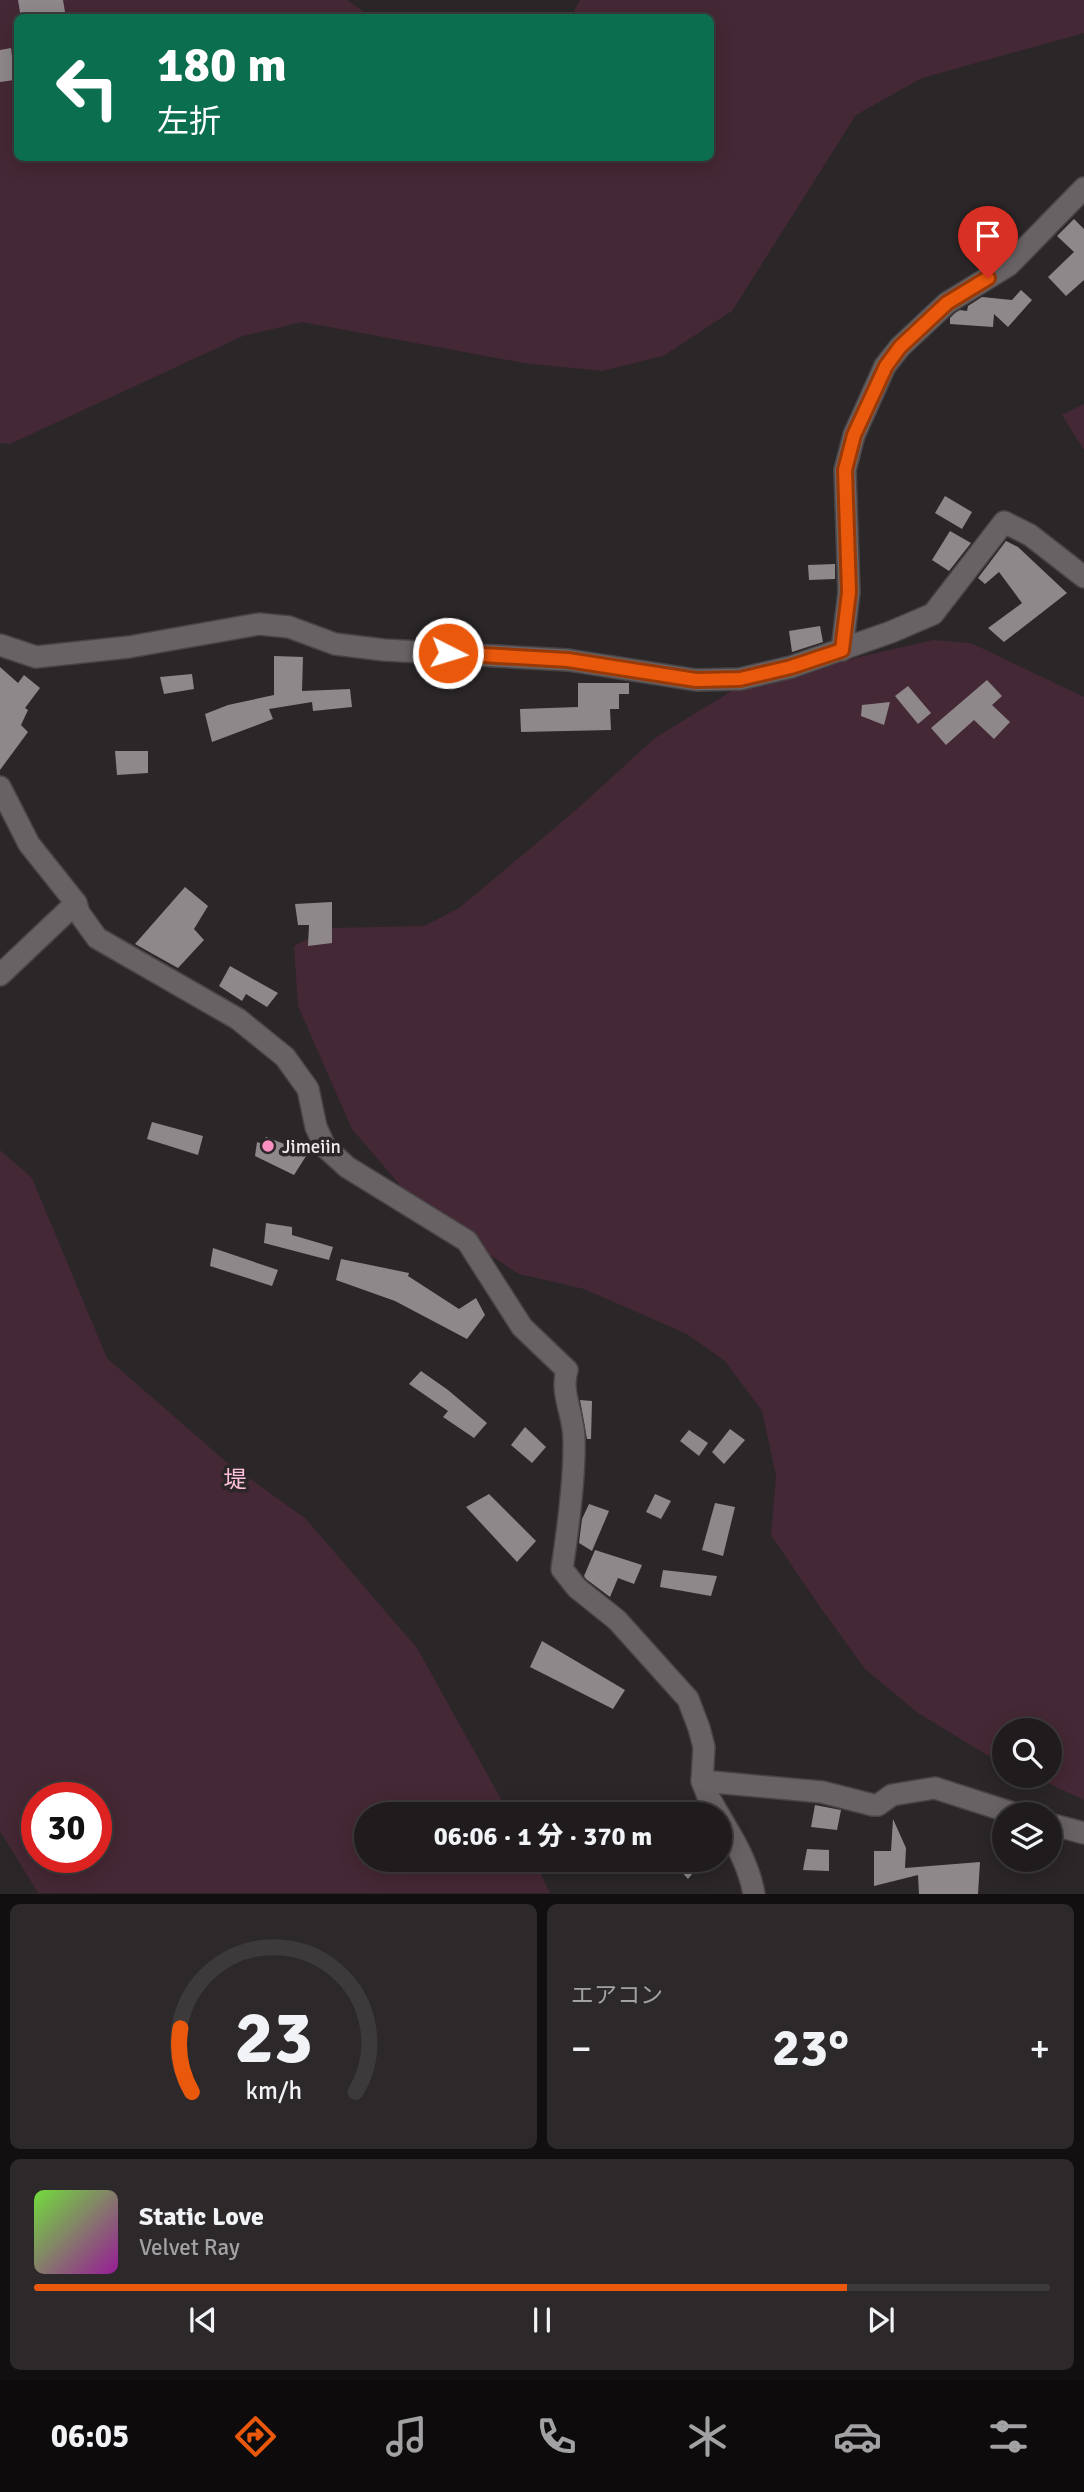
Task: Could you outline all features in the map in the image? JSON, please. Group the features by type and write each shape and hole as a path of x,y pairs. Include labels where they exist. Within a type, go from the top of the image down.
{"street":[{"path":"842,650 849,592 845,470 854,435 886,366 900,347 947,303 1009,265 1084,188"},
{"path":"0,645 36,657 129,647 259,624 289,627 335,644 384,650 568,660 696,680 740,679 791,667 842,650 933,614 1004,522 1030,535 1084,577"},
{"path":"0,787 29,844 75,903 97,938 238,1019 285,1057 308,1089 316,1127 326,1147 347,1167 467,1241 522,1327 568,1370 564,1383 574,1438 562,1569 577,1588 617,1620 688,1699 704,1747 702,1781 712,1802"},
{"path":"0,975 75,903"},
{"path":"702,1781 822,1793 873,1805 878,1805 892,1795 936,1788 992,1806"},
{"path":"1062,1827 1084,1833"},
{"path":"732,1836 748,1871 754,1894"}],"shaded area":[{"path":"0,0 347,0 367,14 14,14 14,161 714,161 714,14 573,14 580,0 1084,0 1084,33 922,78 856,115 732,311 663,356 602,371 524,363 302,322 243,336 10,444 0,443"},
{"path":"1084,404 1084,450 1062,415"},
{"path":"933,640 971,643 1084,697 1084,1800 1058,1788 1062,1788 1062,1718 992,1718 992,1757 918,1713 865,1669 771,1535 776,1476 762,1411 725,1361 687,1334 584,1289 519,1274 421,1210 352,1129 298,1006 294,946 329,928 424,926 459,908 576,810 655,738 743,684"},
{"path":"0,1150 32,1178 107,1358 224,1460 306,1519 417,1648 503,1802 354,1802 354,1872 540,1872 550,1893 38,1893 26,1873 112,1873 112,1782 21,1782 21,1865 0,1831"}],"building":[{"path":"18,0 63,0 65,14 20,14"},
{"path":"11,48 14,80 0,82 0,50"},
{"path":"1074,219 1084,229 1084,280 1066,296 1048,277 1074,252 1057,236"},
{"path":"1021,290 1032,300 1008,327 994,314 993,327 950,324 950,318 955,313 960,310 967,311 968,306 982,297 1012,300"},
{"path":"945,496 972,512 962,529 935,513"},
{"path":"950,531 971,543 949,571 932,560"},
{"path":"1006,541 1018,547 1067,593 1004,642 988,628 1022,603 999,572 985,584 978,578"},
{"path":"835,564 835,579 809,580 808,565"},
{"path":"820,626 823,642 792,652 789,631"},
{"path":"274,656 303,657 302,691 350,689 352,707 313,711 312,702 269,709 273,719 212,742 205,714 228,705 274,695"},
{"path":"0,667 18,683 24,675 40,688 25,708 28,710 21,725 28,732 0,770"},
{"path":"192,674 194,689 164,694 160,677"},
{"path":"987,680 1002,696 992,705 1010,722 994,739 974,720 946,745 931,728"},
{"path":"578,683 629,683 629,694 619,694 619,709 610,709 611,730 521,732 520,709 578,707"},
{"path":"908,686 931,713 918,724 895,696"},
{"path":"890,702 884,725 861,716 862,705"},
{"path":"115,751 148,751 148,773 117,775"},
{"path":"185,887 208,906 194,929 204,940 178,968 135,944"},
{"path":"332,902 332,943 308,946 309,925 298,925 295,904"},
{"path":"230,966 278,993 267,1007 246,994 242,1001 219,986"},
{"path":"152,1122 203,1136 198,1155 147,1139"},
{"path":"266,1137 308,1153 294,1175 255,1156 257,1142 263,1144"},
{"path":"266,1223 292,1227 292,1235 333,1247 329,1260 264,1243"},
{"path":"213,1248 278,1270 272,1286 210,1266"},
{"path":"341,1259 409,1273 408,1276 459,1309 476,1298 485,1315 467,1339 395,1301 336,1280"},
{"path":"421,1371 487,1423 474,1438 443,1417 448,1411 409,1384"},
{"path":"580,1400 592,1401 591,1439 587,1439"},
{"path":"525,1427 546,1447 532,1463 511,1445"},
{"path":"730,1429 745,1440 724,1464 712,1452"},
{"path":"689,1430 708,1443 699,1456 680,1441"},
{"path":"489,1494 536,1541 517,1562 466,1507"},
{"path":"655,1494 671,1501 661,1519 646,1512"},
{"path":"715,1503 735,1507 723,1556 702,1550"},
{"path":"589,1504 609,1511 592,1551 579,1543 582,1519"},
{"path":"595,1550 642,1565 634,1584 618,1578 610,1597 586,1579 584,1576"},
{"path":"663,1570 717,1576 711,1596 660,1587"},
{"path":"542,1641 625,1690 613,1709 530,1667"},
{"path":"815,1805 841,1810 837,1830 811,1827"},
{"path":"893,1819 906,1848 905,1868 980,1862 978,1894 919,1894 918,1875 874,1886 874,1851 891,1851"},
{"path":"807,1849 829,1850 829,1871 803,1870"},
{"path":"682,1872 694,1872 688,1879"}],"place":[{"name":"Jimeiin","path":"268,1146"}],"district":[{"name":"堤","path":"235,1479"}],"route":[{"path":"448,653 568,660 696,680 740,679 791,667 842,650 849,592 845,470 854,435 886,366 900,347 947,303 988,278"}]}
